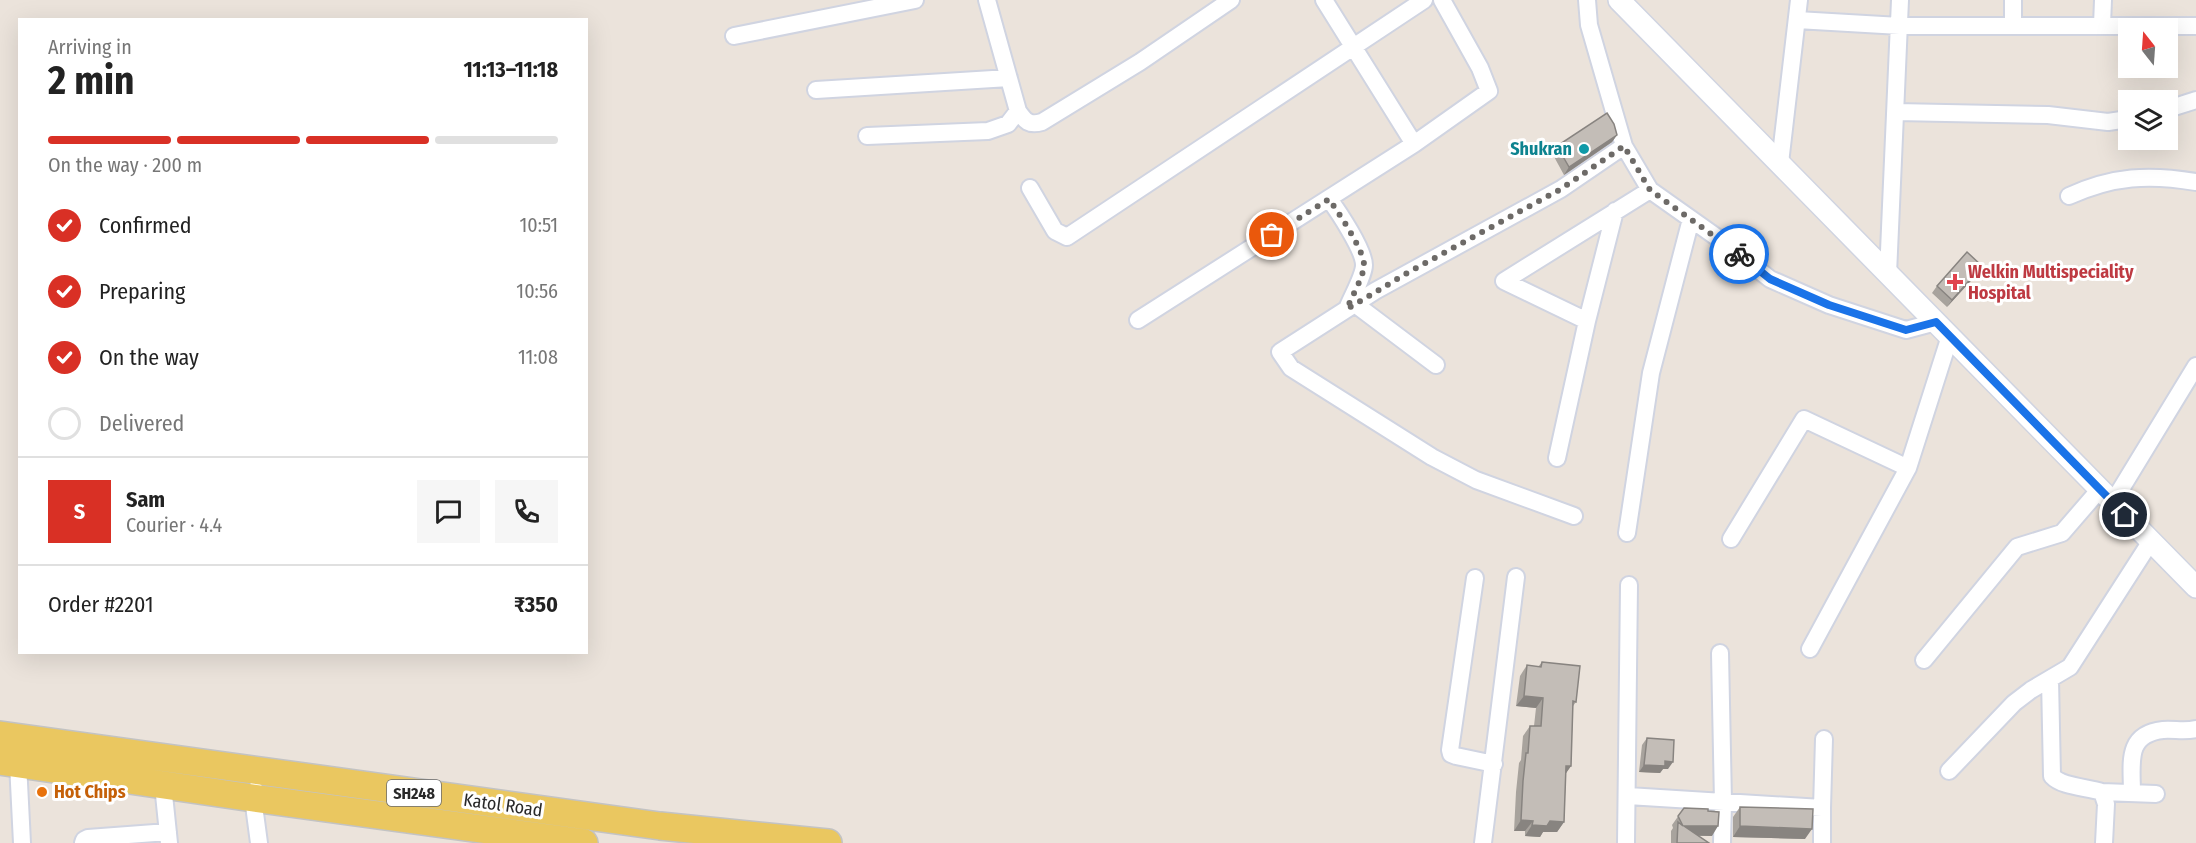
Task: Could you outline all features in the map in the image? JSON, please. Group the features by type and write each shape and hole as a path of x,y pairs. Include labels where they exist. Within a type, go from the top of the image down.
{"main road":[{"name":"Katol Road","path":"0,735 163,785 584,843"},
{"name":"Katol Road","path":"9,762 73,758 260,772 700,837 828,843"}],"street":[{"path":"734,36 915,0"},
{"path":"987,0 1018,111 1026,122 1034,124 1042,122 1140,62 1231,0"},
{"path":"1324,0 1414,144"},
{"path":"1030,188 1055,231 1067,237 1424,0"},
{"path":"1138,320 1414,144 1489,91 1480,68 1442,0"},
{"path":"1587,0 1588,25 1624,146 1650,190 1770,279 1829,305 1906,330 1943,329"},
{"path":"1620,0 2196,586"},
{"path":"1780,164 1799,0"},
{"path":"1888,274 1900,0"},
{"path":"2013,0 2013,25"},
{"path":"2102,25 2103,0"},
{"path":"1797,20 1900,26 2196,26"},
{"path":"816,90 1009,78"},
{"path":"2178,106 2196,100"},
{"path":"867,136 988,131 1008,124 1018,111"},
{"path":"1896,112 2048,115 2108,122 2118,120"},
{"path":"1574,516 1476,480 1432,457 1291,368 1280,352 1351,306 1561,189 1624,146"},
{"path":"2069,196 2093,185 2123,178 2145,176 2196,182"},
{"path":"1587,321 1504,281 1650,190"},
{"path":"1329,199 1343,218 1362,252 1364,266 1351,306"},
{"path":"1557,458 1587,321 1615,211"},
{"path":"1627,533 1651,373 1691,219"},
{"path":"1351,306 1436,365"},
{"path":"1810,650 1908,468 1943,329"},
{"path":"1924,660 2017,547 2062,533 2106,495 2196,366"},
{"path":"1731,539 1804,419 1908,468"},
{"path":"1950,771 2014,703 2031,690 2070,668 2151,541"},
{"path":"1483,843 1516,577"},
{"path":"1475,578 1450,750 1451,754 1456,756 1494,764"},
{"path":"1626,843 1629,585"},
{"path":"1720,653 1722,843"},
{"path":"2050,680 2052,776 2059,783 2087,787 2102,792 2157,794"},
{"path":"2132,793 2133,748 2142,736 2162,730 2196,729"},
{"path":"1822,843 1824,739"},
{"path":"9,762 22,843"},
{"path":"259,843 253,798 260,772"},
{"path":"83,843 88,838 169,838 163,785"},
{"path":"2102,792 2106,804 2104,843"},
{"path":"1628,796 1822,808"}],"building":[{"name":"Shukran","path":"1607,113 1614,124 1617,135 1569,167 1557,146"},
{"path":"1967,252 1982,266 1952,300 1937,286"},
{"path":"1542,662 1580,666 1576,702 1573,701 1571,766 1566,766 1564,822 1550,821 1547,826 1532,825 1533,821 1521,820 1530,726 1541,726 1543,698 1524,696 1527,665 1541,667"},
{"path":"1647,738 1674,740 1673,762 1665,761 1665,766 1644,765"},
{"path":"1740,807 1813,809 1812,829 1740,826"},
{"path":"1684,808 1719,812 1718,826 1684,826 1709,843 1677,843 1678,822 1683,826 1678,816"}],"way so far":[{"path":"1272,235 1329,199 1343,218 1362,252 1364,266 1347,309 1375,291 1561,189 1624,146 1650,190 1739,254"}],"place":[{"name":"Shukran","path":"1584,149"},
{"name":"Welkin Multispeciality Hospital","path":"1955,282"},
{"name":"Hot Chips","path":"42,792"}],"route":[{"path":"1739,254 1770,279 1829,305 1906,330 1936,322 2125,515"}]}
